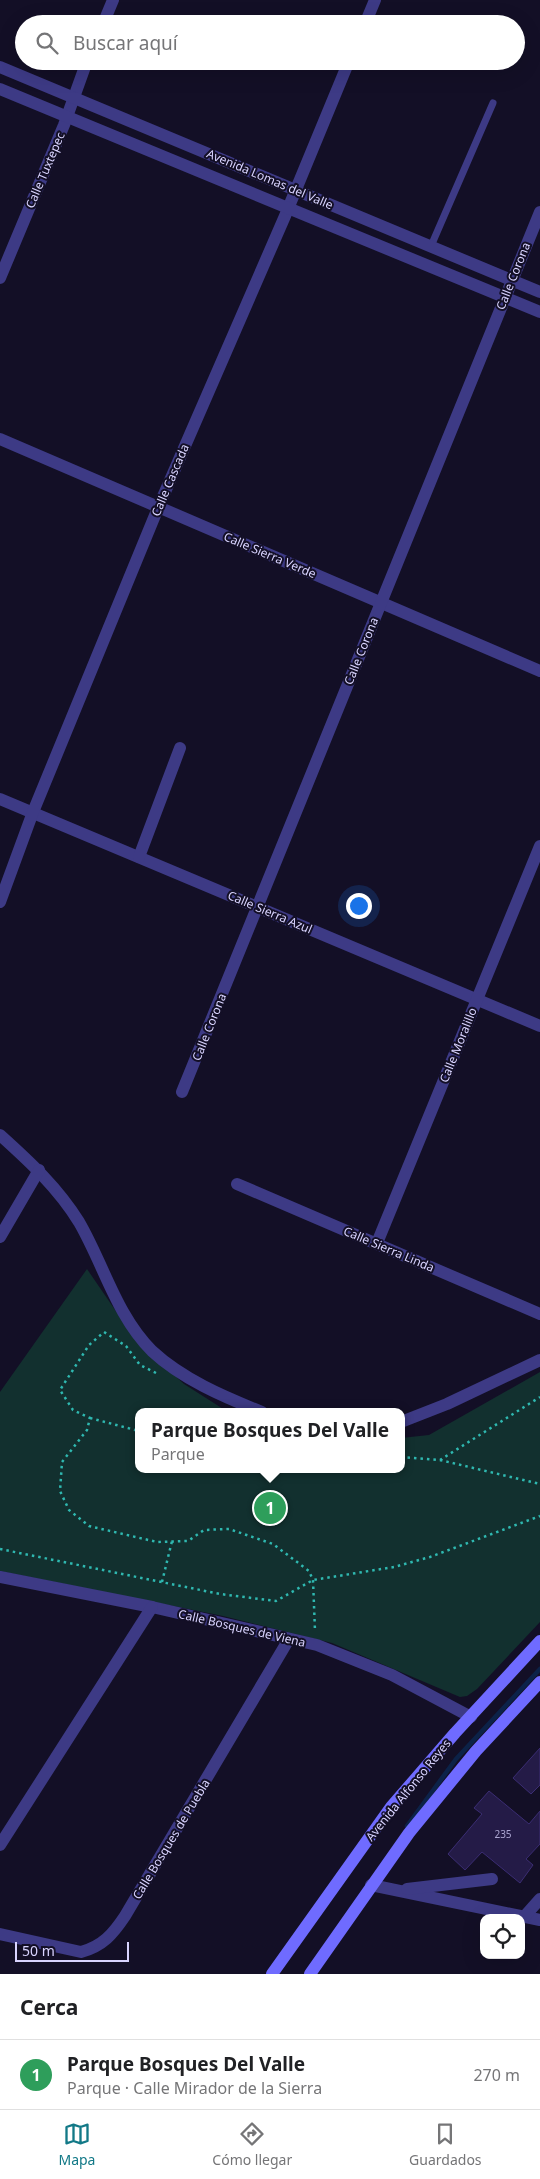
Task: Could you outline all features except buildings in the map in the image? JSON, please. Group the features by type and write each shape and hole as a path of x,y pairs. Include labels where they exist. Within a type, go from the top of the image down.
{"main road":[{"name":"Avenida Alfonso Reyes","path":"272,1974 391,1807 540,1641"},
{"path":"310,1974 372,1885 459,1772 540,1682"}],"street":[{"path":"107,15 113,0"},
{"path":"369,15 375,0"},
{"name":"Avenida Lomas del Valle","path":"0,67 540,292"},
{"name":"Calle Tuxtepec","path":"0,278 67,116 83,70"},
{"name":"Calle Cascada","path":"0,902 33,812 158,508 288,209 345,70"},
{"name":"Avenida Lomas del Valle","path":"0,88 540,312"},
{"name":"Calle Corona","path":"182,1092 540,212"},
{"name":"Calle Sierra Verde","path":"0,439 540,671"},
{"path":"139,857 180,748"},
{"name":"Calle Sierra Azul","path":"0,799 540,1026"},
{"name":"Calle Moralillo","path":"377,1243 540,846"},
{"path":"0,1135 39,1170 79,1223 116,1299 132,1326 153,1351 183,1374 212,1391 252,1408"},
{"path":"0,1237 39,1170"},
{"name":"Calle Sierra Linda","path":"237,1184 540,1314"},
{"path":"405,1420 447,1404 540,1360"},
{"name":"Calle Bosques de Viena","path":"2,1580 152,1608 324,1647 392,1675 471,1717"},
{"path":"0,1846 152,1608"},
{"name":"Calle Bosques de Puebla","path":"0,1934 81,1952 94,1949 105,1941 125,1916 289,1639"},
{"path":"394,1890 492,1880"},
{"path":"372,1885 510,1914"},
{"path":"525,1916 540,1899"},
{"path":"525,1917 540,1920"}],"lane":[{"path":"431,246 493,103"}],"path":[{"path":"135,1430 90,1418 73,1410 60,1390 89,1345 104,1332 126,1346 140,1365 157,1374"},
{"path":"440,1460 540,1397"},
{"path":"90,1418 87,1430 62,1462 60,1491 69,1510 89,1526 157,1542 188,1541 204,1530 229,1529 273,1544 310,1571 314,1580 315,1639"},
{"path":"405,1456 440,1460 540,1484"},
{"path":"0,1549 220,1594 276,1601 314,1580 394,1567 430,1557 540,1516"},
{"path":"162,1582 172,1541"}],"green space":[{"path":"87,1269 135,1339 184,1384 222,1408 135,1408 135,1473 405,1473 405,1438 429,1435 540,1372 540,1622 477,1689 467,1696 460,1697 332,1643 223,1616 0,1571 0,1392"}],"waterway":[{"path":"407,1826 456,1759 540,1669"}],"place":[{"name":"Parque Bosques Del Valle","path":"270,1508"}]}
